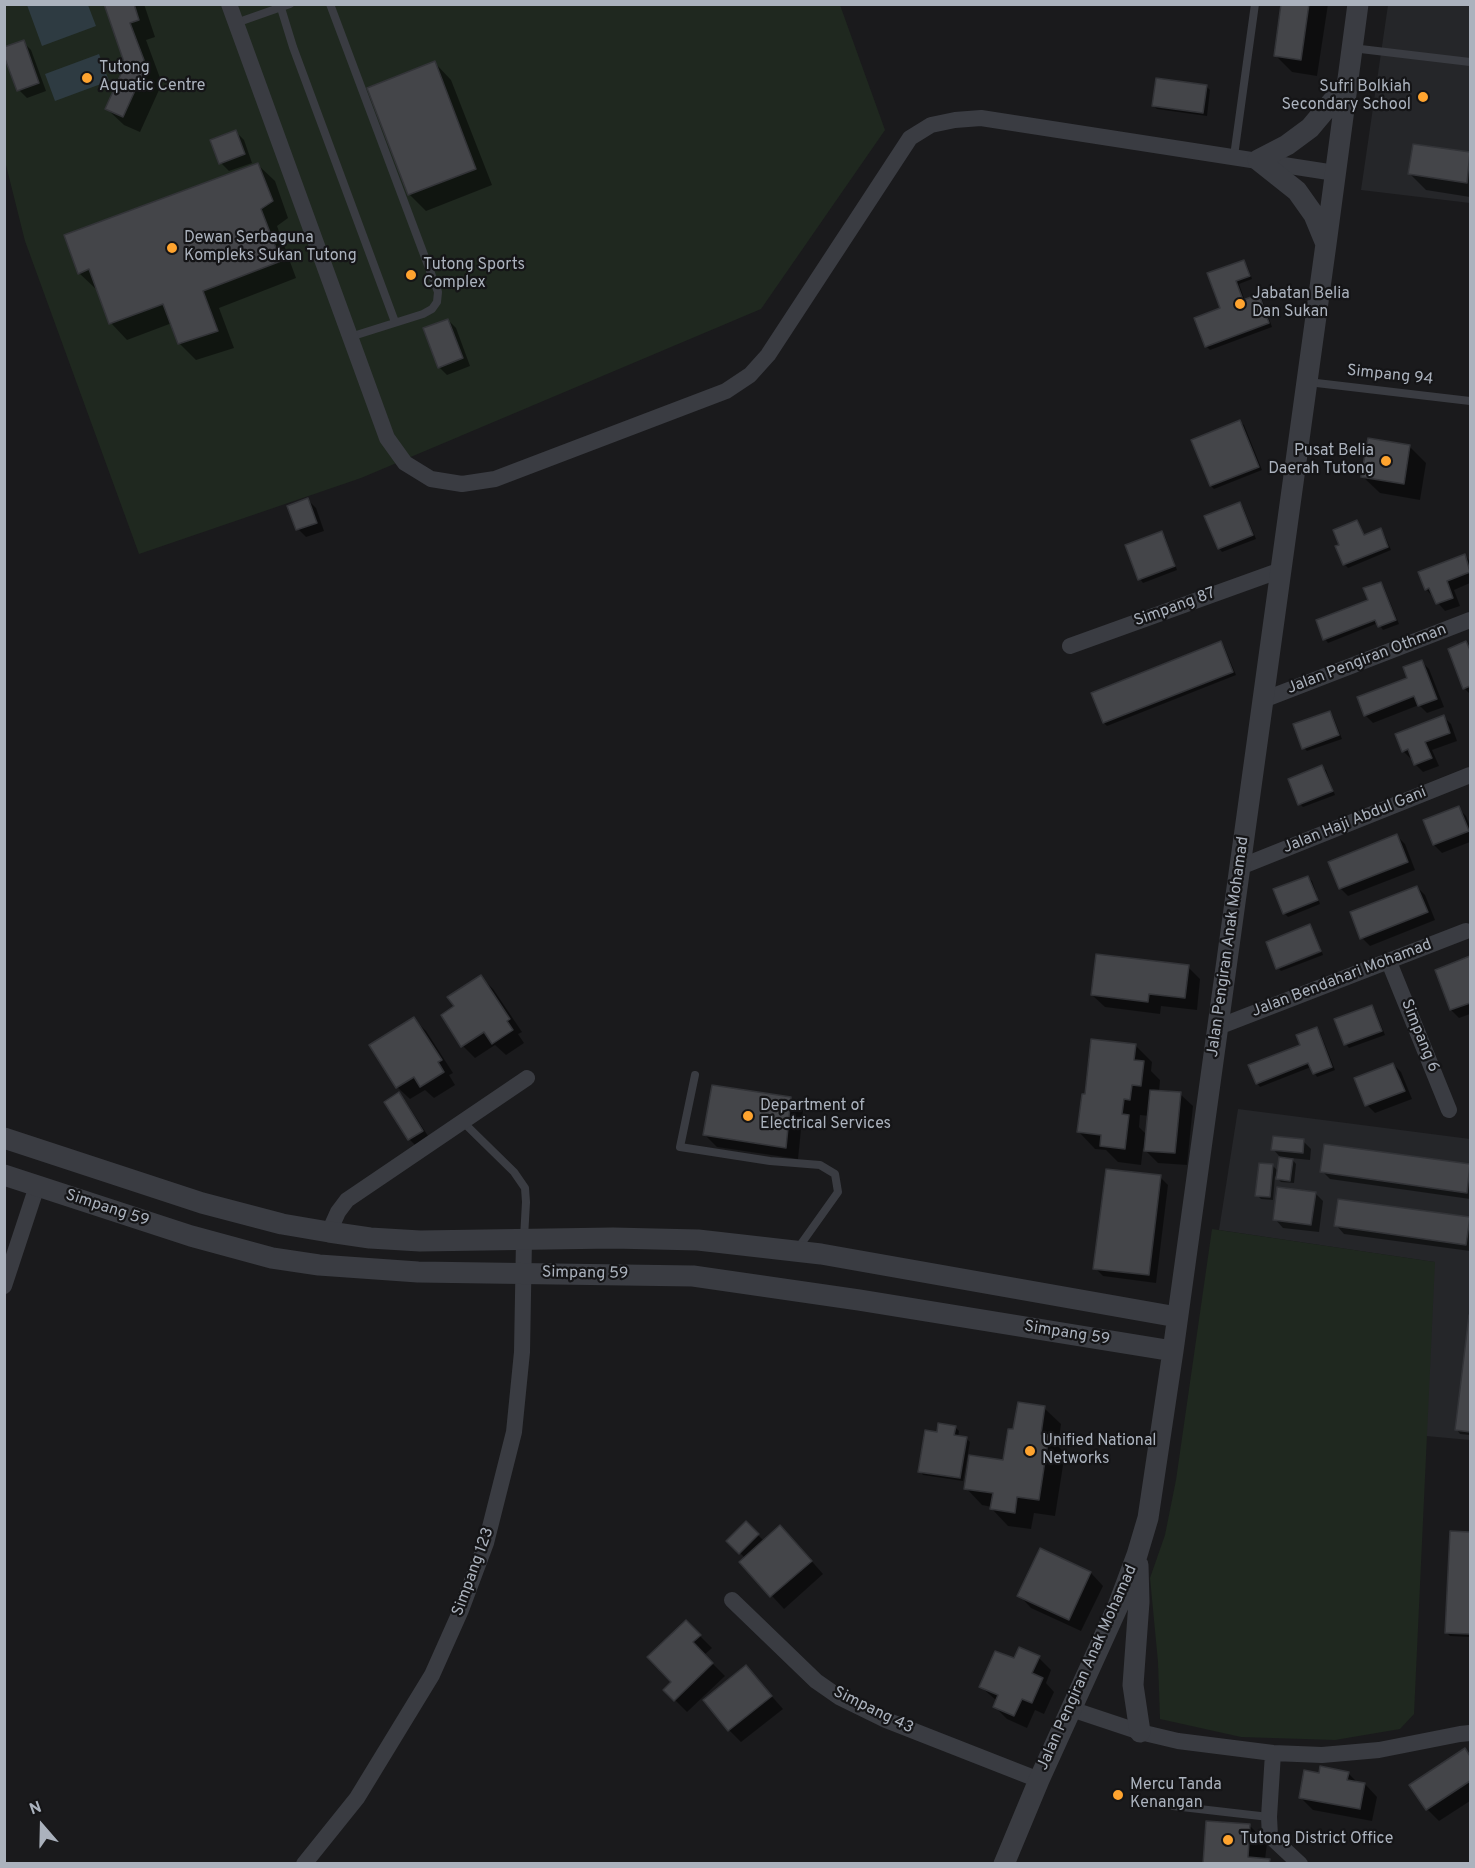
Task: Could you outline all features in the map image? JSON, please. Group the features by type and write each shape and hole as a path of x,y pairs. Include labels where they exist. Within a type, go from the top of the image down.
{"street":[{"path":"229,4 387,438 405,463 431,480 462,484 495,479 726,391 750,375 768,355 910,138 931,125 981,118 1335,172"},
{"name":"Jalan Pengiran Anak Mohamad","path":"1004,1863 1118,1606 1148,1518 1178,1317 1358,4"},
{"path":"1258,160 1287,145 1310,129 1347,84"},
{"path":"1258,160 1297,191 1314,215 1326,244"},
{"name":"Simpang 87","path":"1070,646 1281,570"},
{"name":"Jalan Pengiran Othman","path":"1263,700 1470,620"},
{"name":"Jalan Haji Abdul Gani","path":"1240,867 1470,776"},
{"name":"Jalan Bendahari Mohamad","path":"1218,1027 1466,931"},
{"name":"Simpang 6","path":"1389,962 1449,1110"},
{"path":"328,1232 347,1200 527,1078"},
{"path":"4,1138 202,1203 282,1224 328,1232 370,1238 420,1241 613,1238 698,1240 796,1251 1178,1317"},
{"name":"Simpang 59","path":"4,1175 191,1236 272,1257 319,1265 368,1270 693,1276 859,1300 1173,1351"},
{"path":"4,1286 37,1186"},
{"name":"Simpang 123","path":"304,1863 357,1798 432,1675 461,1610 486,1543 514,1432 522,1352 524,1239"},
{"path":"1137,1555 1139,1602 1133,1685 1140,1732"},
{"name":"Simpang 43","path":"732,1600 816,1681 839,1697 886,1720 1039,1780"},
{"path":"1071,1709 1140,1732 1178,1741 1273,1753 1322,1755 1379,1750 1470,1733"},
{"path":"1273,1753 1270,1836 1300,1863"}],"lane":[{"path":"330,4 438,292 437,302 432,309 350,337"},
{"path":"1234,156 1255,4"},
{"path":"236,23 285,6 293,48 395,322"},
{"path":"1352,48 1470,62"},
{"name":"Simpang 94","path":"1307,382 1470,400"},
{"path":"695,1075 680,1147 770,1161 820,1165 835,1174 838,1192 796,1251"},
{"path":"463,1122 514,1173 525,1188 524,1239"},
{"path":"1173,1806 1269,1817"}],"shaded area":[{"name":"Tutong Sports Complex","path":"5,4 840,5 885,130 761,309 361,478 139,554 25,241 5,161"},
{"path":"27,5 88,5 96,26 42,46"},
{"name":"Sufri Bolkiah Secondary School","path":"1388,5 1470,5 1470,203 1361,190"},
{"path":"99,54 109,81 55,101 45,74"},
{"path":"1238,1109 1470,1139 1470,1440 1426,1436 1434,1262 1219,1230"},
{"path":"1212,1229 1435,1262 1414,1714 1400,1729 1335,1740 1241,1737 1160,1719 1158,1662 1150,1578 1165,1535 1176,1480"}],"building":[{"path":"104,4 134,4 139,20 130,23 144,60 143,73 123,117 105,109 125,65"},
{"path":"1281,4 1309,4 1301,60 1274,56"},
{"path":"24,40 39,83 17,91 4,56 4,47"},
{"path":"435,61 476,169 408,195 367,88"},
{"path":"1156,78 1207,85 1203,113 1152,106"},
{"path":"236,130 245,154 219,164 210,140"},
{"path":"1413,144 1470,152 1467,183 1408,174"},
{"name":"Dewan Serbaguna Kompleks Sukan Tutong","path":"258,163 273,201 261,209 281,261 203,291 218,331 178,344 163,304 109,324 89,269 78,274 64,235"},
{"name":"Jabatan Belia Dan Sukan","path":"1244,260 1250,276 1236,281 1243,300 1259,294 1269,323 1205,347 1194,318 1220,308 1207,273"},
{"path":"448,319 463,358 438,368 423,328"},
{"path":"1240,420 1259,467 1210,486 1191,440"},
{"name":"Pusat Belia Daerah Tutong","path":"1368,438 1410,445 1404,484 1361,477"},
{"path":"308,498 317,523 296,530 287,506"},
{"path":"1240,502 1253,535 1218,549 1204,516"},
{"path":"1357,520 1364,535 1381,528 1388,547 1343,565 1335,546 1339,545 1333,530"},
{"path":"1162,531 1175,566 1138,580 1125,545"},
{"path":"1465,554 1470,572 1447,581 1453,598 1436,604 1429,588 1425,590 1418,572"},
{"path":"1381,582 1396,620 1378,627 1375,620 1323,640 1316,620 1368,600 1363,588"},
{"path":"1221,641 1233,672 1103,723 1091,693"},
{"path":"1466,641 1470,650 1470,686 1463,689 1448,649"},
{"path":"1422,660 1437,699 1418,706 1414,696 1364,716 1357,697 1407,678 1403,667"},
{"path":"1330,711 1339,735 1302,749 1293,724"},
{"path":"1444,715 1450,733 1425,742 1432,758 1414,765 1408,749 1402,752 1395,734"},
{"path":"1322,765 1333,791 1298,805 1288,779"},
{"path":"1459,806 1469,831 1433,845 1423,820"},
{"path":"1397,834 1408,862 1339,889 1328,862"},
{"path":"1308,876 1318,900 1283,914 1273,889"},
{"path":"1417,886 1428,912 1360,939 1350,912"},
{"path":"1310,924 1321,951 1276,969 1266,942"},
{"path":"1096,954 1189,965 1185,998 1149,994 1148,1002 1091,995"},
{"path":"1470,956 1470,1003 1450,1010 1435,970"},
{"path":"481,975 510,1019 507,1021 513,1030 492,1044 484,1032 461,1047 441,1015 454,1006 447,997"},
{"path":"1372,1005 1382,1031 1344,1045 1334,1019"},
{"path":"414,1017 442,1060 438,1062 444,1072 420,1087 414,1077 396,1088 369,1045"},
{"path":"1317,1027 1332,1067 1313,1074 1308,1063 1256,1084 1248,1065 1300,1045 1296,1035"},
{"path":"1091,1039 1136,1044 1134,1060 1144,1061 1141,1086 1132,1085 1130,1100 1124,1099 1122,1114 1129,1115 1125,1149 1100,1146 1101,1135 1077,1132 1082,1094 1085,1094"},
{"path":"1393,1063 1405,1091 1365,1106 1354,1078"},
{"name":"Department of Electrical Services","path":"712,1085 791,1097 786,1148 703,1135"},
{"path":"1150,1090 1181,1092 1175,1153 1144,1151"},
{"path":"399,1092 423,1131 408,1140 384,1102"},
{"path":"1273,1136 1304,1139 1303,1153 1271,1150"},
{"path":"1324,1144 1470,1164 1467,1193 1320,1172"},
{"path":"1279,1157 1293,1159 1290,1181 1276,1179"},
{"path":"1259,1163 1273,1164 1270,1197 1255,1196"},
{"path":"1106,1169 1161,1175 1149,1275 1093,1269"},
{"path":"1277,1187 1316,1192 1311,1225 1273,1220"},
{"path":"1338,1199 1470,1217 1466,1245 1334,1226"},
{"path":"1470,1315 1470,1432 1455,1430"},
{"path":"1018,1402 1045,1406 1041,1434 1049,1435 1039,1500 1017,1497 1015,1513 990,1509 993,1493 964,1489 969,1455 1003,1460 1008,1429 1013,1429"},
{"path":"938,1423 956,1426 954,1435 967,1437 960,1478 918,1472 925,1430 937,1432"},
{"path":"746,1521 759,1534 739,1554 726,1541"},
{"path":"780,1525 812,1561 770,1597 739,1562"},
{"path":"1450,1531 1470,1532 1470,1634 1445,1633"},
{"path":"1040,1548 1091,1572 1069,1620 1017,1596"},
{"path":"686,1620 701,1635 693,1642 713,1663 674,1701 663,1690 671,1682 647,1657"},
{"path":"1019,1647 1040,1656 1032,1673 1043,1678 1032,1703 1022,1699 1014,1716 993,1707 998,1695 979,1687 995,1651 1014,1658"},
{"path":"746,1665 772,1696 728,1731 703,1700"},
{"path":"1465,1748 1470,1756 1470,1781 1426,1810 1409,1785"},
{"path":"1320,1766 1349,1772 1347,1780 1365,1783 1360,1809 1299,1798 1304,1770 1319,1773"},
{"path":"1206,1821 1250,1824 1248,1857 1270,1859 1269,1864 1203,1864"}],"place":[{"name":"Tutong Aquatic Centre","path":"87,78"},
{"name":"Sufri Bolkiah Secondary School","path":"1423,97"},
{"name":"Dewan Serbaguna Kompleks Sukan Tutong","path":"172,248"},
{"name":"Tutong Sports Complex","path":"411,275"},
{"name":"Jabatan Belia Dan Sukan","path":"1240,304"},
{"name":"Pusat Belia Daerah Tutong","path":"1386,461"},
{"name":"Department of Electrical Services","path":"748,1116"},
{"name":"Unified National Networks","path":"1030,1451"},
{"name":"Mercu Tanda Kenangan","path":"1118,1795"},
{"name":"Tutong District Office","path":"1228,1840"}]}
